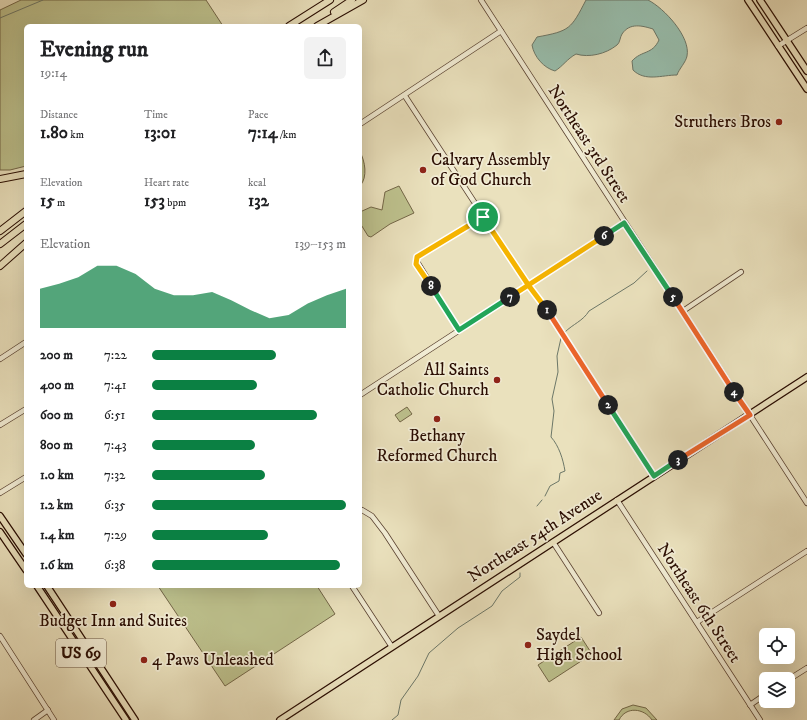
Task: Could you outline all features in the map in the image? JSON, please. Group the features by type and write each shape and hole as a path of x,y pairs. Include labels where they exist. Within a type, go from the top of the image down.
{"highway":[{"path":"291,24 324,0"},
{"path":"291,24 330,0"},
{"path":"316,24 352,0"},
{"path":"321,24 363,0"},
{"path":"0,179 24,174"},
{"path":"0,231 24,213"},
{"path":"0,244 24,226"},
{"path":"0,266 24,245"}],"main road":[{"path":"748,0 807,89"},
{"path":"760,0 807,71"},
{"name":"Northeast 54th Avenue","path":"280,720 807,377"},
{"path":"0,516 24,551"},
{"path":"0,532 24,567"},
{"name":"US 69","path":"38,588 126,720"},
{"name":"US 69","path":"48,588 135,720"}],"street":[{"name":"Northeast 3rd Street","path":"481,0 624,223 683,311 807,503"},
{"path":"778,46 807,28"},
{"path":"362,123 405,96 501,31"},
{"path":"405,96 654,476"},
{"path":"459,330 416,260 417,257 483,217"},
{"path":"362,394 624,223"},
{"path":"683,311 741,272"},
{"path":"0,359 24,343"},
{"path":"0,425 24,410"},
{"path":"0,493 24,478"},
{"name":"Northeast 6th Street","path":"617,500 760,720"},
{"path":"362,510 372,516 385,533 439,616"},
{"path":"553,542 599,613"},
{"path":"697,622 807,551"},
{"path":"353,588 392,647"},
{"path":"0,636 54,720"},
{"path":"795,676 807,668"},
{"path":"750,705 759,699"},
{"path":"34,720 48,710"}],"shaded area":[{"path":"21,0 206,0 222,24 24,24 24,166 10,170 0,170 0,10"},
{"path":"586,0 648,0 661,9 681,32 687,48 687,56 677,75 648,77 638,74 633,70 632,61 639,55 653,48 659,40 653,29 641,26 633,26 625,30 621,35 618,44 603,53 586,56 576,54 555,71 543,65 537,58 532,45 537,37 556,33 568,27 577,17"},
{"path":"362,157 365,169 362,183"},
{"path":"399,186 414,213 390,224 371,237 368,236 362,226 362,211 371,207 382,210 385,192"},
{"path":"407,407 412,414 400,422 395,415"},
{"path":"159,588 318,588 335,614 225,686"},
{"path":"581,637 592,654 549,682 538,665"},
{"path":"633,705 646,708 657,720 652,720 644,713 635,710 626,712 619,720 614,720 622,709"}],"waterway":[{"path":"0,18 43,0"},
{"path":"565,332 584,317 589,311 634,283 647,271"},
{"path":"545,496 550,486 559,481 560,473 565,471 560,453 551,437 554,411 552,399 558,372 557,356 561,338"},
{"path":"537,506 542,500"},
{"path":"392,720 398,715 401,700 418,676 429,653 458,628 492,606 502,591 520,577 520,573"}],"place":[{"name":"Struthers Bros","path":"779,122"},
{"name":"Calvary Assembly of God Church","path":"423,170"},
{"name":"All Saints Catholic Church","path":"497,380"},
{"name":"Bethany Reformed Church","path":"437,419"},
{"name":"Budget Inn and Suites","path":"113,604"},
{"name":"Saydel High School","path":"528,645"},
{"name":"4 Paws Unleashed","path":"144,660"}],"route":[{"path":"483,217 417,257 416,260 416,264 459,330 529,286 624,223 750,415 654,476 546,309 529,286 483,217"}]}
